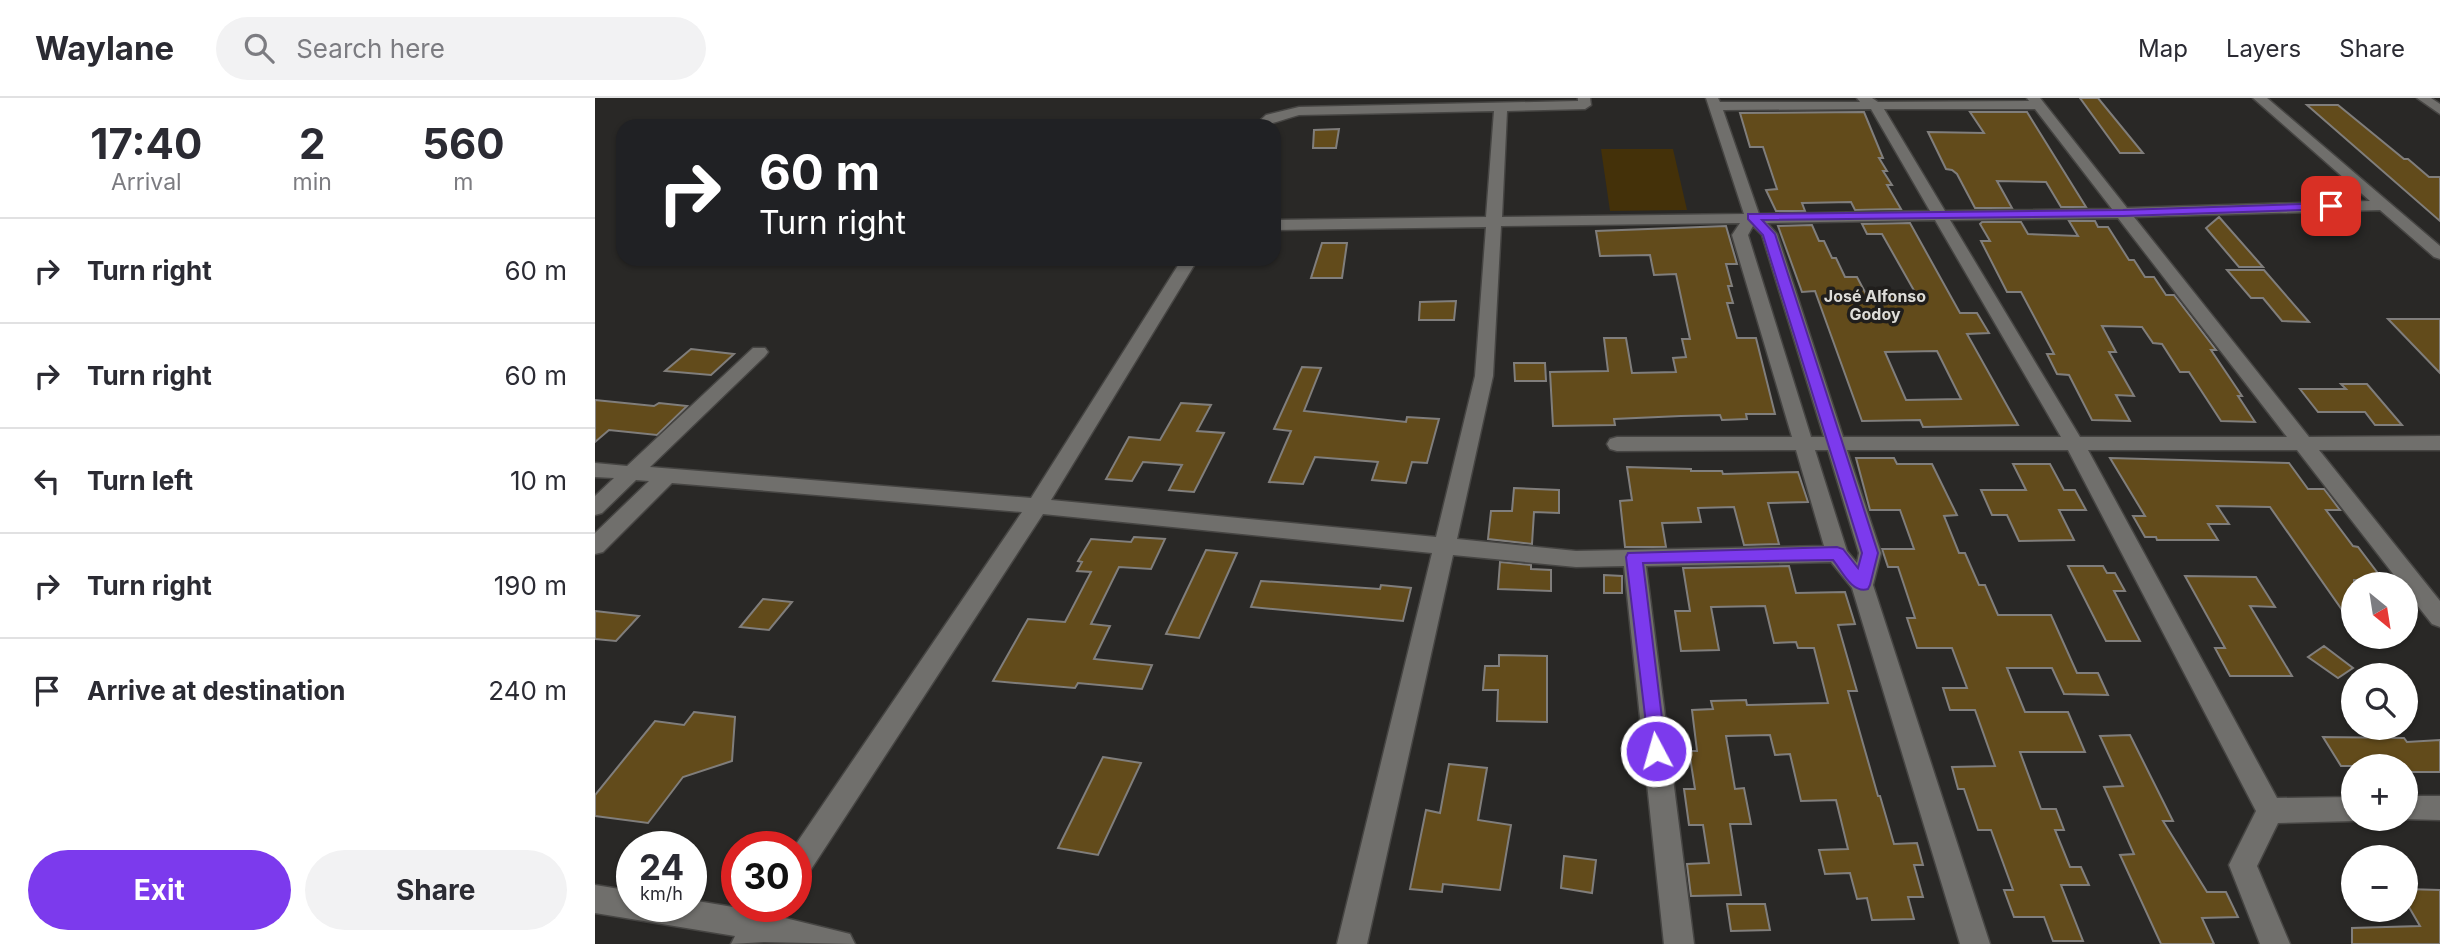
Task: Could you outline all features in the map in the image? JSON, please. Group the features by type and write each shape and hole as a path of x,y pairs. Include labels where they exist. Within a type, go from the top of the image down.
{"street":[{"path":"1270,119 1299,110 1585,105 1584,98"},
{"path":"2259,98 2440,254"},
{"path":"2423,98 2440,110"},
{"path":"1872,100 2074,443 2270,811"},
{"path":"1862,585 1870,553 1769,234 1752,216 1713,102 2035,102 2440,618"},
{"path":"1352,944 1484,376 1501,107"},
{"path":"1281,225 1752,216 2123,213 2383,205"},
{"path":"1752,216 1740,235 1837,554 1862,585 1975,944"},
{"path":"2413,231 2440,235"},
{"path":"812,844 1037,506 1186,266"},
{"path":"595,508 759,352"},
{"path":"1617,443 2440,443"},
{"path":"595,470 1037,506 1576,559 1837,554"},
{"path":"595,546 667,476"},
{"path":"1634,557 1679,944"},
{"path":"2418,808 2440,808"},
{"path":"2270,811 2341,809"},
{"path":"2270,811 2243,865 2275,944"},
{"path":"595,899 616,902"},
{"path":"707,917 841,944"}],"shaded area":[{"path":"1601,149 1673,149 1687,210 1610,211"}],"building":[{"path":"2080,98 2098,98 2143,153 2120,153"},
{"path":"2307,105 2338,105 2429,177 2440,177 2440,221"},
{"path":"1864,112 1883,158 1879,158 1887,171 1883,171 1892,185 1887,185 1901,209 1855,210 1851,202 1802,203 1805,211 1776,211 1766,190 1777,189 1763,147 1750,147 1740,113"},
{"path":"1970,112 2027,112 2086,207 2061,207 2046,182 1997,181 2012,208 1975,208 1957,174 1946,169 1928,132 1984,133"},
{"path":"1339,129 1336,148 1313,148 1314,130"},
{"path":"2219,217 2263,267 2239,267 2206,228"},
{"path":"2069,221 2095,221 2098,227 2108,227 2129,260 2134,260 2145,277 2154,277 2166,295 2174,295 2216,350 2211,350 2242,396 2238,396 2255,422 2221,421 2189,372 2180,372 2162,344 2153,343 2142,327 2102,326 2116,352 2109,352 2134,396 2116,395 2130,421 2092,420 2069,375 2057,374 2047,354 2054,354 2021,292 2007,292 1981,241 1990,241 1980,224 1982,222 2021,222 2028,234 2078,236"},
{"path":"1910,223 1960,313 1977,313 1989,333 1967,334 2018,425 1923,427 1920,420 1862,421 1815,291 1802,292 1778,226 1812,225 1819,241 1824,241 1845,277 1857,277 1866,294 1916,294 1882,234 1867,234 1862,224","holes":["1937,351 1961,399 1906,400 1885,352"]},
{"path":"1726,226 1737,264 1726,264 1733,303 1727,303 1737,338 1756,338 1775,414 1746,414 1747,419 1722,420 1720,415 1614,419 1615,425 1553,426 1550,372 1608,371 1604,338 1626,338 1632,373 1676,372 1673,358 1686,357 1682,339 1690,339 1676,274 1654,275 1650,255 1600,256 1596,231"},
{"path":"1322,243 1347,243 1342,278 1311,278"},
{"path":"2227,270 2264,270 2309,322 2282,321 2263,298 2251,298"},
{"path":"1456,301 1454,320 1419,320 1420,302"},
{"path":"2388,319 2440,319 2440,373"},
{"path":"691,349 734,354 711,375 665,371"},
{"path":"1514,363 1545,363 1546,381 1515,381"},
{"path":"1302,367 1321,368 1304,411 1406,422 1407,417 1439,419 1427,463 1412,462 1406,483 1372,480 1378,462 1315,457 1303,484 1269,482 1291,431 1274,429"},
{"path":"2341,384 2367,384 2402,425 2375,425 2365,412 2318,412 2300,389 2346,389"},
{"path":"595,400 654,406 659,403 687,406 657,435 609,430 595,442"},
{"path":"1181,403 1211,405 1197,431 1224,433 1194,492 1169,490 1182,465 1143,462 1132,481 1106,479 1129,437 1160,440"},
{"path":"1856,458 1894,458 1897,464 1932,464 1957,515 1944,516 1959,553 1965,553 1979,585 1985,585 1998,615 2051,615 2077,673 2098,673 2108,695 2064,694 2052,668 2007,668 2025,712 2068,712 2085,752 2020,752 2041,809 2056,809 2064,830 2055,830 2070,867 2081,867 2089,885 2061,885 2083,941 2053,941 2044,917 2014,917 2004,890 2013,890 1991,830 1978,830 1964,789 1958,789 1952,767 1995,766 1975,710 1950,710 1943,688 1967,688 1952,648 1917,648 1907,618 1915,618 1898,567 1888,567 1882,549 1914,549 1900,510 1870,510"},
{"path":"2110,458 2289,463 2308,489 2324,489 2340,510 2326,510 2377,572 2341,572 2341,608 2270,507 2217,506 2229,524 2208,524 2218,540 2157,540 2156,537 2145,537 2133,516 2145,516"},
{"path":"2013,464 2050,464 2064,490 2075,490 2086,510 2059,510 2074,540 2019,541 2007,515 1992,515 1981,490 2026,490"},
{"path":"1627,467 1722,471 1723,474 1798,472 1808,502 1768,503 1779,544 1744,545 1734,507 1698,508 1701,522 1662,523 1666,547 1625,547 1620,501 1632,500"},
{"path":"1514,488 1559,490 1559,513 1534,512 1532,544 1488,539 1491,511 1512,511"},
{"path":"1134,537 1165,539 1151,569 1119,567 1091,624 1110,626 1094,659 1152,665 1142,689 1078,683 1075,688 993,681 1028,619 1065,622 1091,572 1077,571 1082,562 1078,561 1091,539 1131,542"},
{"path":"1206,550 1237,553 1199,638 1166,634"},
{"path":"1500,562 1531,565 1531,569 1551,570 1551,591 1498,589"},
{"path":"1789,566 1796,593 1845,592 1855,624 1838,625 1857,691 1848,691 1878,796 1894,844 1917,843 1923,865 1914,865 1923,897 1908,897 1914,919 1872,920 1867,898 1857,899 1850,873 1825,874 1819,850 1848,849 1836,800 1801,801 1790,754 1775,755 1770,735 1726,736 1735,789 1744,788 1751,824 1730,824 1741,895 1691,896 1687,864 1709,863 1703,825 1689,825 1684,789 1695,789 1689,751 1697,751 1692,710 1713,709 1711,701 1746,700 1747,705 1828,703 1814,648 1798,648 1796,642 1774,643 1765,606 1711,607 1719,650 1681,651 1675,611 1690,611 1683,568"},
{"path":"2068,566 2103,566 2107,573 2115,573 2125,591 2114,591 2140,641 2106,641"},
{"path":"1604,575 1622,576 1622,593 1604,593"},
{"path":"2185,576 2256,577 2275,607 2250,606 2292,676 2230,676 2215,648 2225,648"},
{"path":"1261,581 1380,589 1381,585 1411,588 1403,621 1251,607"},
{"path":"763,599 792,602 769,630 740,627"},
{"path":"595,611 639,616 616,641 595,639"},
{"path":"2324,646 2346,663 2341,663 2341,676 2338,678 2308,657"},
{"path":"1499,655 1547,656 1547,722 1497,721 1498,690 1483,690 1485,666 1499,666"},
{"path":"694,712 735,717 732,761 683,777 648,823 595,816 595,795 655,721 684,725"},
{"path":"2130,735 2173,821 2163,821 2207,892 2226,892 2238,917 2202,918 2214,944 2161,944 2120,855 2134,854 2104,787 2123,786 2100,736"},
{"path":"2323,737 2407,742 2440,740 2440,772 2418,772 2418,754 2341,754 2341,766"},
{"path":"1103,757 1141,763 1098,855 1058,848"},
{"path":"1449,764 1487,768 1478,820 1511,825 1500,890 1443,884 1442,892 1410,889 1426,810 1440,813"},
{"path":"1564,856 1596,860 1592,893 1561,888"},
{"path":"2418,889 2440,890 2440,944 2352,944 2352,928 2420,926 2418,922"},
{"path":"1727,904 1765,904 1770,930 1731,931"}],"district":[{"name":"José Alfonso Godoy","path":"1875,305"}],"route":[{"path":"1656,751 1634,557 1837,554 1862,585 1870,553 1769,234 1752,216 2123,213 2331,206"}]}
